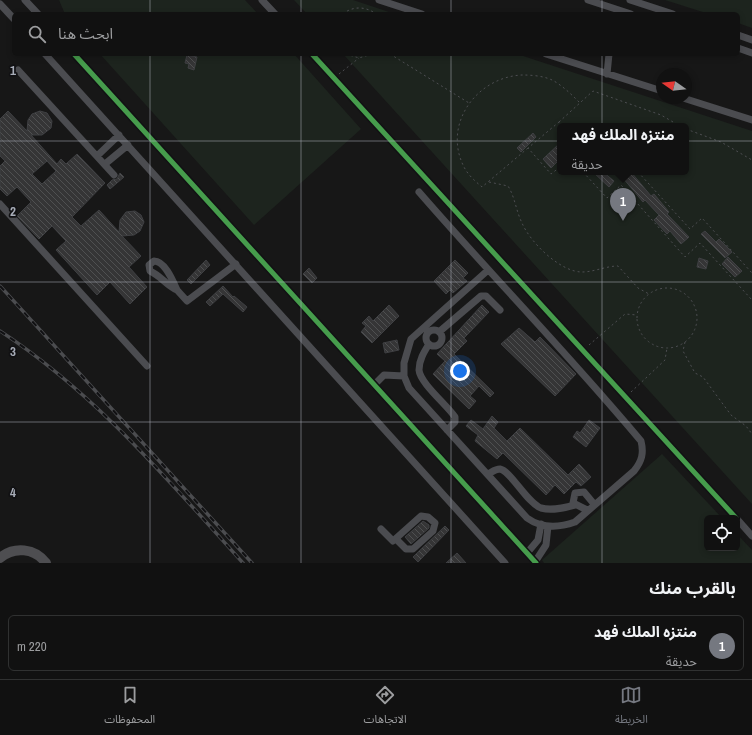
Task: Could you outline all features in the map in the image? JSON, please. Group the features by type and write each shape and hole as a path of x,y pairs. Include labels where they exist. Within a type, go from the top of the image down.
{"highway":[{"path":"0,558 12,551 24,550 36,553 46,563"}],"street":[{"path":"25,0 36,12"},
{"path":"31,0 37,12"},
{"path":"262,0 273,12"},
{"path":"379,0 416,12"},
{"path":"588,0 625,12"},
{"path":"612,8 614,0"},
{"path":"630,0 667,12"},
{"path":"0,4 12,17"},
{"path":"740,36 752,40"},
{"path":"740,49 752,53"},
{"path":"47,56 505,563"},
{"path":"76,56 535,563 545,550 544,525"},
{"path":"314,56 624,398 732,515"},
{"path":"552,56 656,89"},
{"path":"607,74 609,56"},
{"path":"18,70 114,174"},
{"path":"692,101 752,120"},
{"path":"97,156 119,135"},
{"path":"105,164 128,145"},
{"path":"419,192 487,271 548,334 641,441 644,450 640,464 575,522 559,526 544,525 532,522 521,512 409,388 404,376 406,352 411,339 419,330 487,271"},
{"path":"0,204 147,366"},
{"path":"177,290 187,301 236,264"},
{"path":"447,430 455,422 455,417 423,379 419,372 422,356 429,344 436,346 441,342 441,335 439,332 481,296 486,296 500,310"},
{"path":"374,385 384,375 404,376"},
{"path":"488,474 496,470 503,471 533,502 541,508 553,509 575,505 587,510"},
{"path":"575,505 572,502 573,496 578,491 586,494 594,504"},
{"path":"381,529 390,540 397,540 406,549 413,549 433,531 435,523 428,517 421,516 397,540"},
{"path":"740,523 752,536"},
{"path":"527,553 538,540 544,525"}],"path":[{"path":"346,12 359,7 372,12"},
{"path":"352,56 359,58"},
{"path":"334,78 359,58 366,56"},
{"path":"393,56 469,103"},
{"path":"580,103 566,89 553,80 528,75 510,76 497,79 480,91 469,103 458,131 459,152 463,166 469,175 482,187 489,182 594,91 661,115 675,123"},
{"path":"689,130 722,142 752,160"},
{"path":"528,148 551,174 557,169"},
{"path":"586,175 607,198 621,185 685,257 700,243 752,300"},
{"path":"641,175 690,229 702,218 752,273"},
{"path":"489,182 508,186 513,194 516,211 522,225 533,240 554,260 573,270 583,272 609,266 618,266 638,288 649,294"},
{"path":"685,342 667,348 657,346 642,334 638,325 637,315 640,306 649,294 662,288 672,288 682,292 690,298 695,307 697,316 693,330 685,342 683,351 695,373 703,377 731,415 746,426 752,434"},
{"path":"582,350 625,314 637,315"},
{"path":"624,398 665,360 667,348"}],"shaded area":[{"path":"59,0 245,0 256,12 64,12"},
{"path":"294,0 353,0 389,12 305,12"},
{"path":"665,0 752,0 752,28 740,24 740,12 703,12"},
{"path":"102,56 296,56 361,129 254,225"},
{"path":"345,56 523,56 656,100 656,104 670,104 752,131 752,504"},
{"path":"662,454 719,515 704,515 704,551 740,551 740,537 752,550 752,563 544,563 542,560"}],"building":[{"path":"187,56 197,57 194,70 188,68 189,64 185,63"},
{"path":"8,111 27,131 28,120 32,114 40,111 47,113 52,121 51,128 42,135 31,135 57,164 61,159 66,164 77,154 105,183 72,217 81,226 99,210 119,232 120,220 126,212 135,211 141,215 144,222 140,231 134,235 122,236 141,256 129,267 147,287 130,304 110,282 97,295 56,250 66,241 52,226 39,239 17,216 31,202 17,187 7,196 0,189 0,166 5,161 0,156 0,119","holes":["47,161 56,171 42,184 32,174"]},
{"path":"533,133 536,137 521,152 517,148"},
{"path":"557,146 557,162 551,168 543,159"},
{"path":"120,173 124,177 110,189 107,185 112,180 117,179"},
{"path":"596,175 607,175 614,181 609,187"},
{"path":"620,175 634,175 651,196 654,194 669,212 667,214 689,237 681,244 670,231 667,234 654,220 659,215 645,200 643,202"},
{"path":"705,231 716,242 719,239 732,252 725,258 701,234"},
{"path":"728,257 742,271 735,277 722,264"},
{"path":"699,258 708,261 706,269 697,267"},
{"path":"206,260 210,265 191,284 187,280"},
{"path":"455,260 468,273 463,278 467,281 453,293 450,290 446,294 434,281"},
{"path":"309,268 317,278 312,283 303,274"},
{"path":"223,286 233,297 234,296 247,307 243,312 223,294 210,306 206,302"},
{"path":"389,305 399,316 372,343 361,332 366,326 362,323 369,316 373,321"},
{"path":"482,305 489,312 464,338 467,341 454,354 494,393 490,397 479,386 470,396 476,401 469,409 433,374 445,361 437,354"},
{"path":"519,328 535,342 540,337 576,374 555,396 501,344"},
{"path":"397,340 399,350 385,353 383,343"},
{"path":"492,416 498,422 494,428 507,441 520,428 568,475 579,464 591,477 581,486 576,482 564,494 555,485 546,495 503,453 497,459 475,441 478,435 466,426 471,420 483,429"},
{"path":"589,420 600,428 586,447 573,437 577,431 580,433"},
{"path":"423,521 429,525 429,528 411,544 405,537"},
{"path":"445,526 449,530 418,562 413,557"},
{"path":"457,553 466,563 446,563"}],"railway":[{"path":"0,286 252,563"},
{"path":"0,331 68,382 99,410 158,469 243,563"}],"cycle path":[{"path":"76,56 536,563"},
{"path":"314,56 733,515"}],"place":[{"name":"منتزه الملك فهد","path":"623,221"}]}
